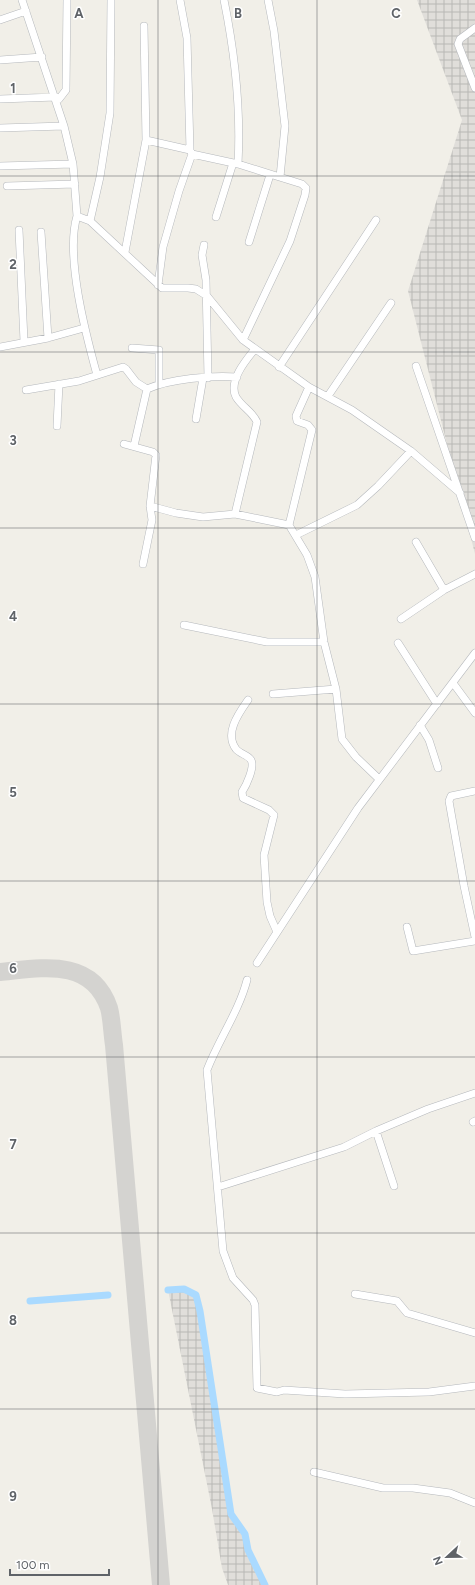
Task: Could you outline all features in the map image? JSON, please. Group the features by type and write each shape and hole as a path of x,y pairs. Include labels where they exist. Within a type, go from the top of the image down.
{"street":[{"path":"22,0 56,97 73,164 76,184 77,216 75,223 74,258 84,328 97,375"},
{"path":"0,99 56,97 60,99 66,90 67,0"},
{"path":"90,221 100,177 110,113 111,0"},
{"path":"158,285 163,247 178,191 191,152 187,38 180,0"},
{"path":"216,217 235,164 240,126 233,45 224,0"},
{"path":"268,0 274,31 285,126 280,177"},
{"path":"0,20 26,11"},
{"path":"125,252 146,140 144,26"},
{"path":"475,28 460,39 458,44 475,88"},
{"path":"0,60 42,57"},
{"path":"0,128 64,126"},
{"path":"146,140 280,177 302,184 306,188 290,241 244,340"},
{"path":"0,166 73,164"},
{"path":"249,242 270,175"},
{"path":"7,186 76,184"},
{"path":"77,216 90,221 162,288 196,289 207,296 244,340 255,349 309,387 352,410 411,451 460,493"},
{"path":"279,367 376,220"},
{"path":"19,230 24,341"},
{"path":"41,232 48,338"},
{"path":"196,419 205,378 207,296 202,255 204,245"},
{"path":"328,396 391,303"},
{"path":"0,347 24,341 48,338 84,328"},
{"path":"132,348 159,350 159,383"},
{"path":"235,514 257,422 256,418 236,397 235,388 237,377 244,362 255,349"},
{"path":"416,366 475,538"},
{"path":"26,390 80,381 122,367 126,369 136,382 147,389"},
{"path":"147,389 159,383 220,376 237,377"},
{"path":"57,426 58,384"},
{"path":"309,387 296,416 297,421 308,425 312,430 290,524 307,555 315,577 324,642 336,689 342,739 356,757 379,779"},
{"path":"134,446 147,389"},
{"path":"124,444 153,452 156,455 150,506 152,520 143,564"},
{"path":"296,535 357,505 378,486 411,451"},
{"path":"150,506 176,513 203,517 235,514 290,524"},
{"path":"416,542 444,590"},
{"path":"401,619 444,590 475,574"},
{"path":"184,625 267,642 324,642"},
{"path":"398,643 437,704"},
{"path":"257,963 358,808 475,653"},
{"path":"453,682 475,713"},
{"path":"273,694 336,689"},
{"path":"248,700 233,724 233,740 236,748 250,758 252,763 247,785 242,792 243,798 270,810 274,815 264,855 267,902 270,916 277,932"},
{"path":"420,725 429,740 438,768"},
{"path":"475,791 451,796 449,801 464,886 475,937"},
{"path":"407,928 413,952 475,941"},
{"path":"247,980 243,996 215,1048 207,1070 224,1251 229,1270 241,1288 253,1300 255,1305 257,1388 277,1392 284,1390 345,1394 429,1392 475,1386"},
{"path":"218,1187 344,1147 376,1131 428,1109 475,1093"},
{"path":"376,1131 394,1186"},
{"path":"356,1294 397,1301 407,1313 475,1333"},
{"path":"314,1472 383,1488 413,1488 450,1493 475,1503"}],"shaded area":[{"path":"417,0 475,0 475,554 408,291 462,120"},
{"path":"184,1289 196,1295 200,1311 231,1514 245,1534 248,1550 265,1585 228,1585 222,1568 212,1509 168,1290"}],"waterway":[{"path":"168,1290 184,1289 196,1295 200,1311 231,1514 245,1534 248,1550 265,1585"},
{"path":"30,1301 108,1295"}],"taxiway":[{"path":"0,972 48,968 64,969 78,973 91,980 101,992 109,1008 114,1045 161,1585"}]}
